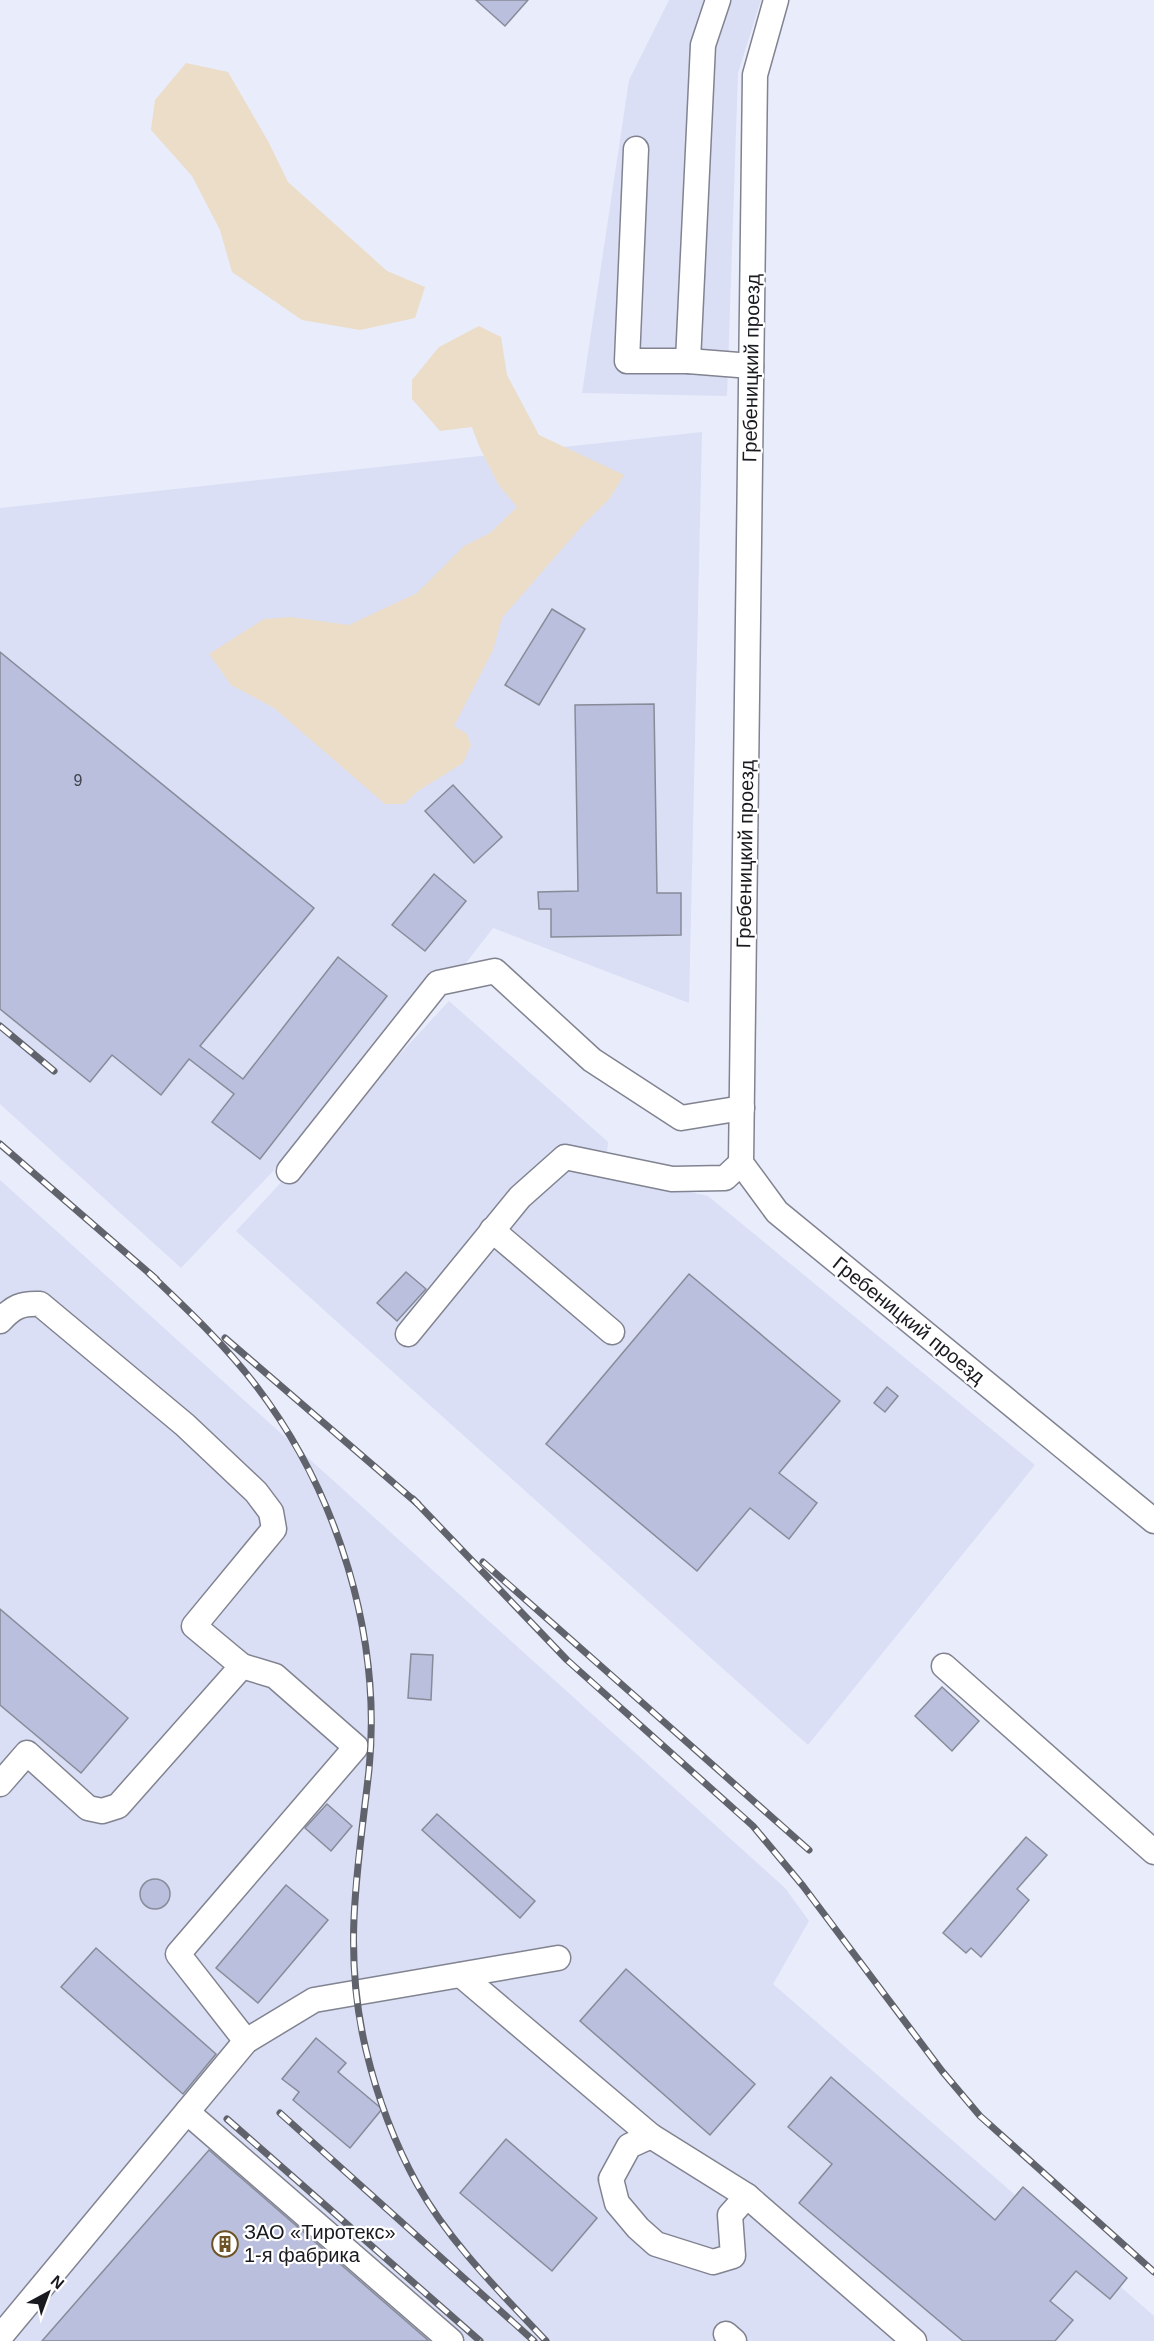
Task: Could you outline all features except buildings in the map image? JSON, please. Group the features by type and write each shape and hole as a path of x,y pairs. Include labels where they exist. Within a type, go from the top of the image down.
{"street":[{"path":"688,361 703,45 718,0"},
{"name":"Гребеницкий проезд","path":"776,0 754,75 741,1163 777,1212 1154,1521"},
{"path":"636,149 627,361 688,361 751,366"},
{"path":"289,1171 438,982 495,971 592,1060 681,1118 742,1108"},
{"path":"408,1334 519,1197 565,1157 672,1179 725,1178 741,1163"},
{"path":"492,1230 612,1332"},
{"path":"0,1321 9,1311 22,1303 40,1304 185,1425 256,1492 271,1512 274,1528 194,1626 242,1666 275,1676 356,1747 178,1954 246,2041"},
{"path":"0,1784 27,1753 88,1808 102,1811 118,1806 242,1666"},
{"path":"944,1666 1154,1851"},
{"path":"0,2337 246,2041 314,2000 558,1958"},
{"path":"461,1976 651,2136 747,2196 914,2341"},
{"path":"187,2112 451,2341"},
{"path":"651,2136 629,2146 611,2179 617,2203 638,2228 656,2244 713,2262 733,2256 730,2216 747,2196"}],"shaded area":[{"path":"669,0 761,0 738,73 727,396 582,393 629,80"},
{"path":"186,63 228,72 269,143 288,182 387,271 425,287 415,318 360,330 302,320 232,272 220,230 192,176 151,130 155,100"},
{"path":"479,326 501,337 507,375 539,435 624,475 610,498 582,526 502,618 493,650 454,726 467,734 471,745 463,763 418,791 404,804 385,804 274,708 231,685 209,654 264,619 291,617 349,625 417,593 464,546 490,533 517,507 498,484 472,427 440,431 412,399 412,380 439,347"},
{"path":"702,432 689,1003 493,928 446,989 181,1268 0,1104 0,508"},
{"path":"449,1001 608,1142 605,1173 708,1196 1035,1465 808,1745 236,1231"},
{"path":"0,1180 785,1888 809,1921 773,1984 1154,2316 1154,2341 0,2341"}],"railway":[{"path":"0,1026 54,1071"},
{"path":"0,1144 156,1279"},
{"path":"150,1274 220,1343 257,1387 286,1429 310,1473 331,1520 348,1568 361,1618 368,1669 371,1719 369,1770 354,1910 354,1944 359,2013 370,2067 394,2135 430,2206 460,2247 546,2341"},
{"path":"225,1338 418,1504"},
{"path":"413,1499 567,1660 753,1826 803,1886 942,2071 980,2116 1154,2272"},
{"path":"483,1562 809,1850"},
{"path":"280,2113 534,2341"},
{"path":"227,2119 480,2341"}],"place":[{"name":"ЗАО «Тиротекс» 1-я фабрика","path":"225,2244"}]}
